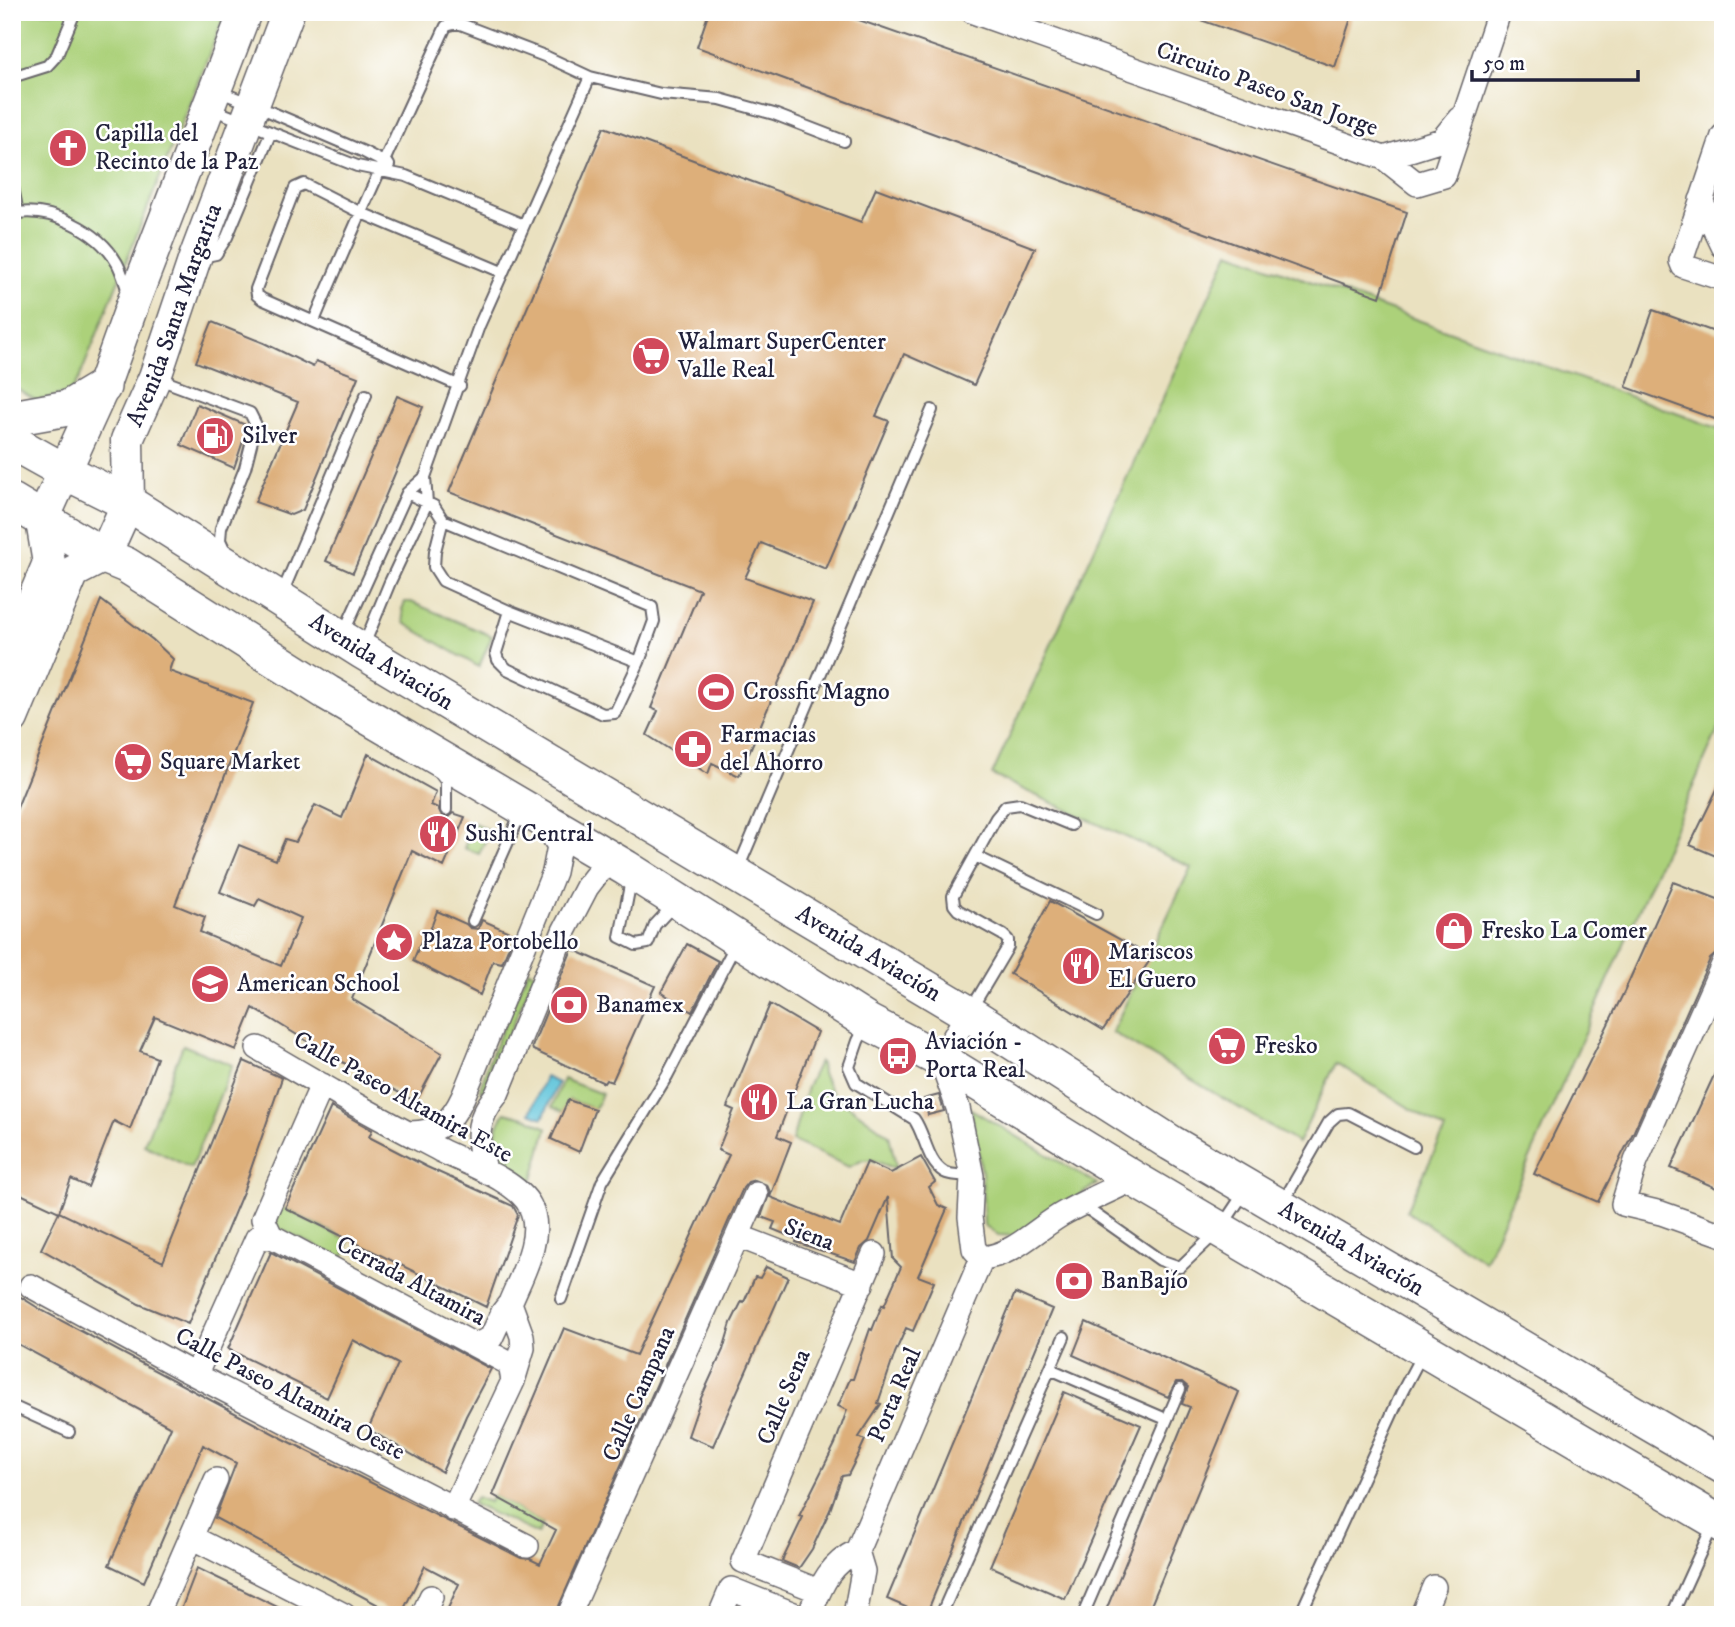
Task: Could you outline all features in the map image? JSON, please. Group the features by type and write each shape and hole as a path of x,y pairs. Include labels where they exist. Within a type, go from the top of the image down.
{"main road":[{"name":"Avenida Santa Margarita","path":"42,521 103,387 132,303 245,12"},
{"name":"Avenida Santa Margarita","path":"128,503 127,440 155,377 195,258 256,119 288,12"},
{"path":"12,418 68,408 103,387"},
{"name":"Avenida Aviación","path":"12,442 128,503 351,644 968,1013 1171,1143 1550,1365 1715,1453"},
{"name":"Avenida Aviación","path":"12,501 42,521 175,594 249,644 420,748 622,865 868,1021 941,1060 1134,1179 1719,1522"},
{"path":"12,718 73,572 104,556 128,503"},
{"path":"12,651 49,563 42,521"},
{"path":"1525,1407 1550,1365"}],"street":[{"name":"Circuito Paseo San Jorge","path":"973,12 1384,158 1417,184 1444,176 1499,12"},
{"name":"Circuito Paseo San Jorge","path":"1384,158 1442,140 1466,110"},
{"path":"1723,136 1681,261 1684,266 1723,279"},
{"path":"1701,200 1723,246"},
{"path":"410,1133 430,1132 456,1113 554,872 559,846 541,817"},
{"path":"485,1170 477,1141 481,1123 502,1082 564,931 587,887 600,870 622,865"},
{"path":"536,920 564,931"},
{"path":"1723,965 1636,1161 1623,1203 1723,1235"},
{"path":"968,1013 941,1060 958,1108 972,1176 971,1217 974,1249 982,1258 994,1257 1021,1243 1063,1213 1134,1179"},
{"name":"Calle Paseo Altamira Este","path":"258,1048 458,1160 485,1170 521,1195 530,1206 535,1224 533,1245 510,1303"},
{"path":"189,1371 257,1238 271,1236 263,1219 321,1085"},
{"name":"Calle Campana","path":"569,1615 755,1194"},
{"name":"Cerrada Altamira","path":"271,1236 510,1364 513,1381"},
{"name":"Siena","path":"738,1236 862,1284"},
{"name":"Calle Sena","path":"819,1591 743,1561 874,1254"},
{"name":"Porta Real","path":"855,1615 863,1571 857,1551 982,1258"},
{"name":"Calle Paseo Altamira Oeste","path":"31,1286 527,1546"},
{"path":"475,1345 491,1338 510,1303"},
{"path":"459,1512 513,1381 523,1348 522,1336 510,1303"},
{"path":"157,1615 216,1480"},
{"path":"191,1537 344,1615"},
{"name":"Porta Real","path":"809,1615 819,1591 841,1559 857,1551"},
{"path":"1422,1615 1434,1587"},
{"path":"720,1615 731,1589 796,1615"}],"lane":[{"path":"12,76 47,66 57,55 75,12"},
{"path":"314,321 359,212 446,26 452,23 547,57 590,77 662,94 720,99 774,114 844,141"},
{"path":"351,644 390,582 427,503 425,477 460,386 479,326 590,77"},
{"path":"210,98 357,166 382,167"},
{"path":"210,98 256,119 524,225"},
{"path":"12,182 15,213 57,216 100,242 117,263 132,303"},
{"path":"460,386 262,299 257,295 256,289 295,188 304,184 359,212 502,272"},
{"path":"155,377 250,413 256,425 245,468 221,528 220,540 234,572"},
{"path":"280,598 366,395"},
{"path":"736,874 932,410"},
{"path":"351,644 407,493 425,477"},
{"path":"407,493 434,506 443,520 652,607 654,621 639,662 615,713 603,715 507,669 498,660 496,653 509,611"},
{"path":"443,520 434,567 443,581 509,611 639,662"},
{"path":"420,748 446,780 446,810"},
{"path":"473,921 519,817 506,798"},
{"path":"968,1013 1008,947 1008,940 958,910 953,896 996,818 1006,807 1020,804 1071,825"},
{"path":"975,856 1096,914"},
{"path":"622,865 632,883 620,937 636,946 648,943 655,925 668,911 690,909"},
{"path":"561,1299 602,1182 667,1076 739,939"},
{"path":"868,1021 849,1067 856,1083 914,1119 934,1161 945,1172 972,1176"},
{"path":"1280,1207 1329,1122 1338,1114 1348,1113 1414,1147"},
{"path":"1081,1205 1160,1260 1180,1266 1220,1229 1247,1188"},
{"path":"940,1615 1064,1337"},
{"path":"1300,1615 1402,1392 1425,1349"},
{"path":"1050,1369 1166,1419"},
{"path":"1083,1615 1180,1389"},
{"path":"12,1406 69,1432"},
{"path":"1672,1615 1719,1522"}],"green space":[{"path":"12,12 226,12 79,379 71,392 37,401 12,386"},
{"path":"1229,252 1723,430 1723,718 1485,1261 1406,1211 1445,1130 1336,1063 1298,1143 1112,1032 1191,867 992,775"},
{"path":"405,602 411,602 492,636 479,667 404,623 402,609"},
{"path":"474,823 490,831 479,854 464,848"},
{"path":"528,970 535,973 486,1088 482,1091 480,1089 489,1060"},
{"path":"183,1045 232,1065 191,1168 144,1145"},
{"path":"819,1062 833,1094 889,1135 896,1166 894,1168 872,1160 863,1160 849,1167 792,1141 807,1087"},
{"path":"563,1079 602,1094 595,1109 569,1100 563,1112 552,1107"},
{"path":"971,1109 1097,1184 1015,1236 998,1235 984,1225 982,1174"},
{"path":"505,1112 528,1118 547,1128 532,1182 510,1168 497,1154 495,1136"},
{"path":"285,1208 349,1241 343,1259 275,1227 279,1209"},
{"path":"493,1495 543,1523 538,1534 472,1504 476,1497 489,1502"}],"water":[{"path":"545,1077 558,1083 543,1118 530,1113"}],"building":[{"path":"709,12 836,12 1407,212 1380,297 697,47"},
{"path":"1187,12 1353,12 1335,67 1186,15"},
{"path":"604,127 861,222 876,188 1035,248 974,385 904,354 876,416 889,421 826,569 761,543 745,578 813,602 739,776 712,763 708,774 647,735 658,711 651,708 700,590 449,492"},
{"path":"1653,310 1723,335 1723,422 1626,387"},
{"path":"212,322 313,367 316,361 358,377 303,510 291,515 255,502 298,402 196,362"},
{"path":"397,396 423,407 353,573 326,561"},
{"name":"Silver","path":"197,404 248,426 234,468 181,445"},
{"path":"101,600 173,659 169,671 253,703 175,905 205,917 200,932 281,966 301,918 259,899 255,906 220,892 239,845 276,860 285,839 296,842 315,805 342,818 368,754 436,792 431,805 438,808 442,816 447,818 453,813 465,817 444,867 412,851 352,999 442,1053 416,1102 333,1057 253,1008 236,1050 155,1017 140,1051 157,1058 130,1129 114,1121 88,1187 71,1179 59,1212 12,1190 12,820"},
{"path":"1723,777 1723,859 1690,845"},
{"path":"1673,882 1723,901 1723,942 1718,952 1710,959 1634,1131 1598,1202 1534,1174 1625,990"},
{"name":"Mariscos El Guero","path":"1050,901 1152,957 1103,1030 1010,974"},
{"path":"437,911 470,928 478,929 482,920 514,934 502,963 493,961 480,995 413,961 424,934 428,936"},
{"path":"687,944 718,961 692,1012 661,992"},
{"path":"572,949 655,986 612,1082 606,1080 604,1083 533,1050 532,1047"},
{"path":"770,1004 817,1032 777,1136 791,1142 770,1197 840,1225 867,1162 891,1173 921,1157 935,1182 929,1187 938,1205 947,1209 918,1276 934,1282 913,1331 906,1328 878,1403 881,1404 859,1437 865,1440 848,1475 842,1476 812,1549 799,1568 782,1561 803,1517 799,1516 835,1444 847,1410 838,1406 850,1379 853,1379 870,1329 872,1330 882,1305 884,1306 901,1267 893,1259 888,1197 869,1241 861,1248 855,1262 796,1242 797,1239 772,1229 775,1222 761,1217 770,1192 767,1185 755,1180 748,1182 743,1188 555,1615 445,1615 459,1584 425,1566 401,1615 397,1615 215,1518 236,1463 203,1445 144,1582 109,1565 171,1427 12,1341 12,1310 19,1296 280,1437 521,1558 540,1564 556,1530 493,1495 564,1328 636,1355 729,1155 718,1150 734,1110 727,1107"},
{"path":"1723,1056 1723,1191 1671,1168"},
{"path":"244,1061 282,1078 243,1192 188,1324 139,1304 41,1249 59,1212 163,1262"},
{"path":"939,1095 944,1111 928,1115 924,1099"},
{"path":"568,1100 595,1109 579,1152 551,1139"},
{"path":"331,1107 372,1130 369,1137 513,1206 518,1215 486,1307 285,1208"},
{"path":"271,1252 491,1369 466,1416 442,1472 368,1429 398,1364 353,1340 327,1398 228,1349"},
{"path":"766,1267 788,1277 713,1446 688,1436 701,1398 723,1350 731,1323 755,1277 760,1278"},
{"path":"1015,1293 1052,1309 924,1615 887,1599"},
{"path":"1086,1322 1239,1392 1147,1615 1104,1615 1190,1407 1182,1404 1188,1387 1182,1382 1176,1382 1168,1397 1073,1355"},
{"path":"1064,1392 1141,1425 1065,1599 990,1566"},
{"path":"197,1568 294,1615 179,1615"}],"place":[{"name":"Capilla del Recinto de la Paz","path":"68,148"},
{"name":"Walmart SuperCenter Valle Real","path":"651,356"},
{"name":"Silver","path":"215,436"},
{"name":"Crossfit Magno","path":"716,692"},
{"name":"Farmacias del Ahorro","path":"693,749"},
{"name":"Square Market","path":"133,762"},
{"name":"Sushi Central","path":"438,834"},
{"name":"Fresko La Comer","path":"1454,931"},
{"name":"Plaza Portobello","path":"394,942"},
{"name":"Mariscos El Guero","path":"1081,966"},
{"name":"American School","path":"210,984"},
{"name":"Banamex","path":"569,1005"},
{"name":"Fresko","path":"1227,1046"},
{"name":"Aviación - Porta Real","path":"898,1056"},
{"name":"La Gran Lucha","path":"759,1102"},
{"name":"BanBajío","path":"1074,1281"}]}
